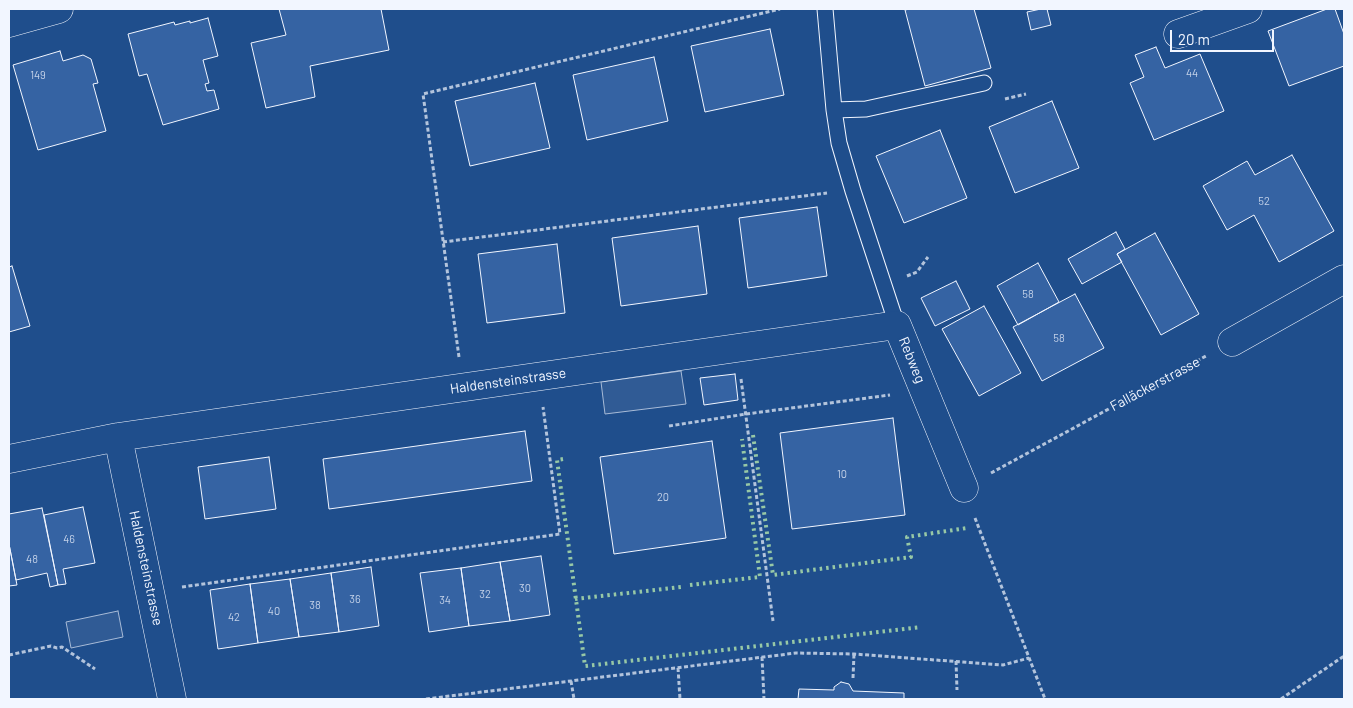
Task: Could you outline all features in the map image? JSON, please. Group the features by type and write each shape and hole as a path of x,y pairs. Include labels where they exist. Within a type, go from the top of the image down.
{"street":[{"path":"9,23 59,9"},
{"path":"1178,34 1248,9"},
{"path":"1232,342 1344,279"},
{"name":"Haldensteinstrasse","path":"9,459 118,437 897,325"},
{"name":"Rebweg","path":"897,325 964,488"},
{"name":"Haldensteinstrasse","path":"118,437 156,613 172,699"}],"lane":[{"name":"Rebweg","path":"825,9 834,110 839,143 897,325"},
{"path":"834,110 866,109 984,83"}],"path":[{"path":"463,387 423,94 780,9"},
{"path":"443,242 821,194"},
{"name":"Falläckerstrasse","path":"964,488 1232,342"},
{"path":"737,348 773,621"},
{"path":"156,613 180,587 560,534 538,376"},
{"path":"669,426 891,395"},
{"path":"964,488 1045,699"},
{"path":"9,655 51,646 62,647 95,669"},
{"path":"426,699 796,653 854,654 1004,665 1029,658"},
{"path":"853,678 854,654"},
{"path":"1281,699 1344,656"},
{"path":"762,657 764,699"},
{"path":"956,662 957,690"},
{"path":"678,668 680,699"},
{"path":"571,681 574,699"}],"shaded area":[{"path":"681,371 686,404 605,414 601,382"},
{"path":"118,611 123,637 71,648 66,622"}],"building":[{"path":"279,9 381,9 389,50 310,66 315,97 266,108 251,43 286,35"},
{"path":"974,9 991,68 925,86 905,10"},
{"path":"1047,9 1051,25 1031,30 1027,12"},
{"path":"1327,9 1335,9 1344,34 1344,66 1289,86 1268,31"},
{"path":"208,18 218,56 203,60 209,83 205,84 207,91 214,90 219,109 163,125 147,74 139,76 128,34 174,22 175,25"},
{"path":"770,29 784,95 705,112 691,46"},
{"path":"1156,47 1165,68 1200,54 1224,111 1154,140 1130,83 1144,77 1135,55"},
{"path":"60,51 63,61 83,55 91,59 98,83 93,84 106,131 38,150 13,65"},
{"path":"654,57 668,121 587,140 573,75"},
{"path":"535,83 550,148 470,166 455,101"},
{"path":"1052,101 1079,168 1015,193 989,127"},
{"path":"940,130 967,198 904,223 876,156"},
{"path":"1292,155 1334,231 1279,262 1254,215 1227,230 1203,186 1247,161 1255,175"},
{"path":"817,207 827,276 748,288 739,218"},
{"path":"698,226 707,294 621,306 612,238"},
{"path":"1116,232 1125,249 1117,254 1122,262 1082,284 1068,259"},
{"path":"1155,233 1199,314 1161,335 1117,254"},
{"path":"557,244 565,313 487,323 478,254"},
{"path":"1038,263 1059,302 1018,325 997,286"},
{"path":"12,266 30,326 9,332 9,267"},
{"path":"956,281 970,309 935,326 921,298"},
{"path":"1075,294 1104,348 1042,381 1013,327"},
{"path":"984,306 1021,373 979,396 942,329"},
{"path":"735,374 738,400 704,405 700,378"},
{"path":"893,418 905,515 792,529 780,433"},
{"path":"525,431 532,481 329,509 323,459"},
{"path":"712,441 726,538 614,554 600,457"},
{"path":"269,457 276,509 205,519 198,467"},
{"path":"83,507 95,563 63,569 66,584 58,585 44,515"},
{"path":"42,508 58,585 50,587 47,573 16,580 9,544 9,514"},
{"path":"9,544 17,585 9,586"},
{"path":"541,556 550,615 510,621 500,562"},
{"path":"500,562 510,621 469,626 461,568"},
{"path":"371,567 379,626 339,632 331,573"},
{"path":"461,568 469,626 429,632 420,573"},
{"path":"331,573 339,632 299,637 290,579"},
{"path":"290,579 299,637 258,643 250,584"},
{"path":"250,584 258,643 218,649 210,590"},
{"path":"841,682 849,684 853,691 904,693 904,699 798,699 799,689 834,690 834,687"}],"hedge":[{"path":"753,435 773,575 911,557 907,537 967,528"},
{"path":"690,585 760,577 742,439"},
{"path":"563,459 557,460 585,666 921,627"},
{"path":"575,599 681,587"}]}
